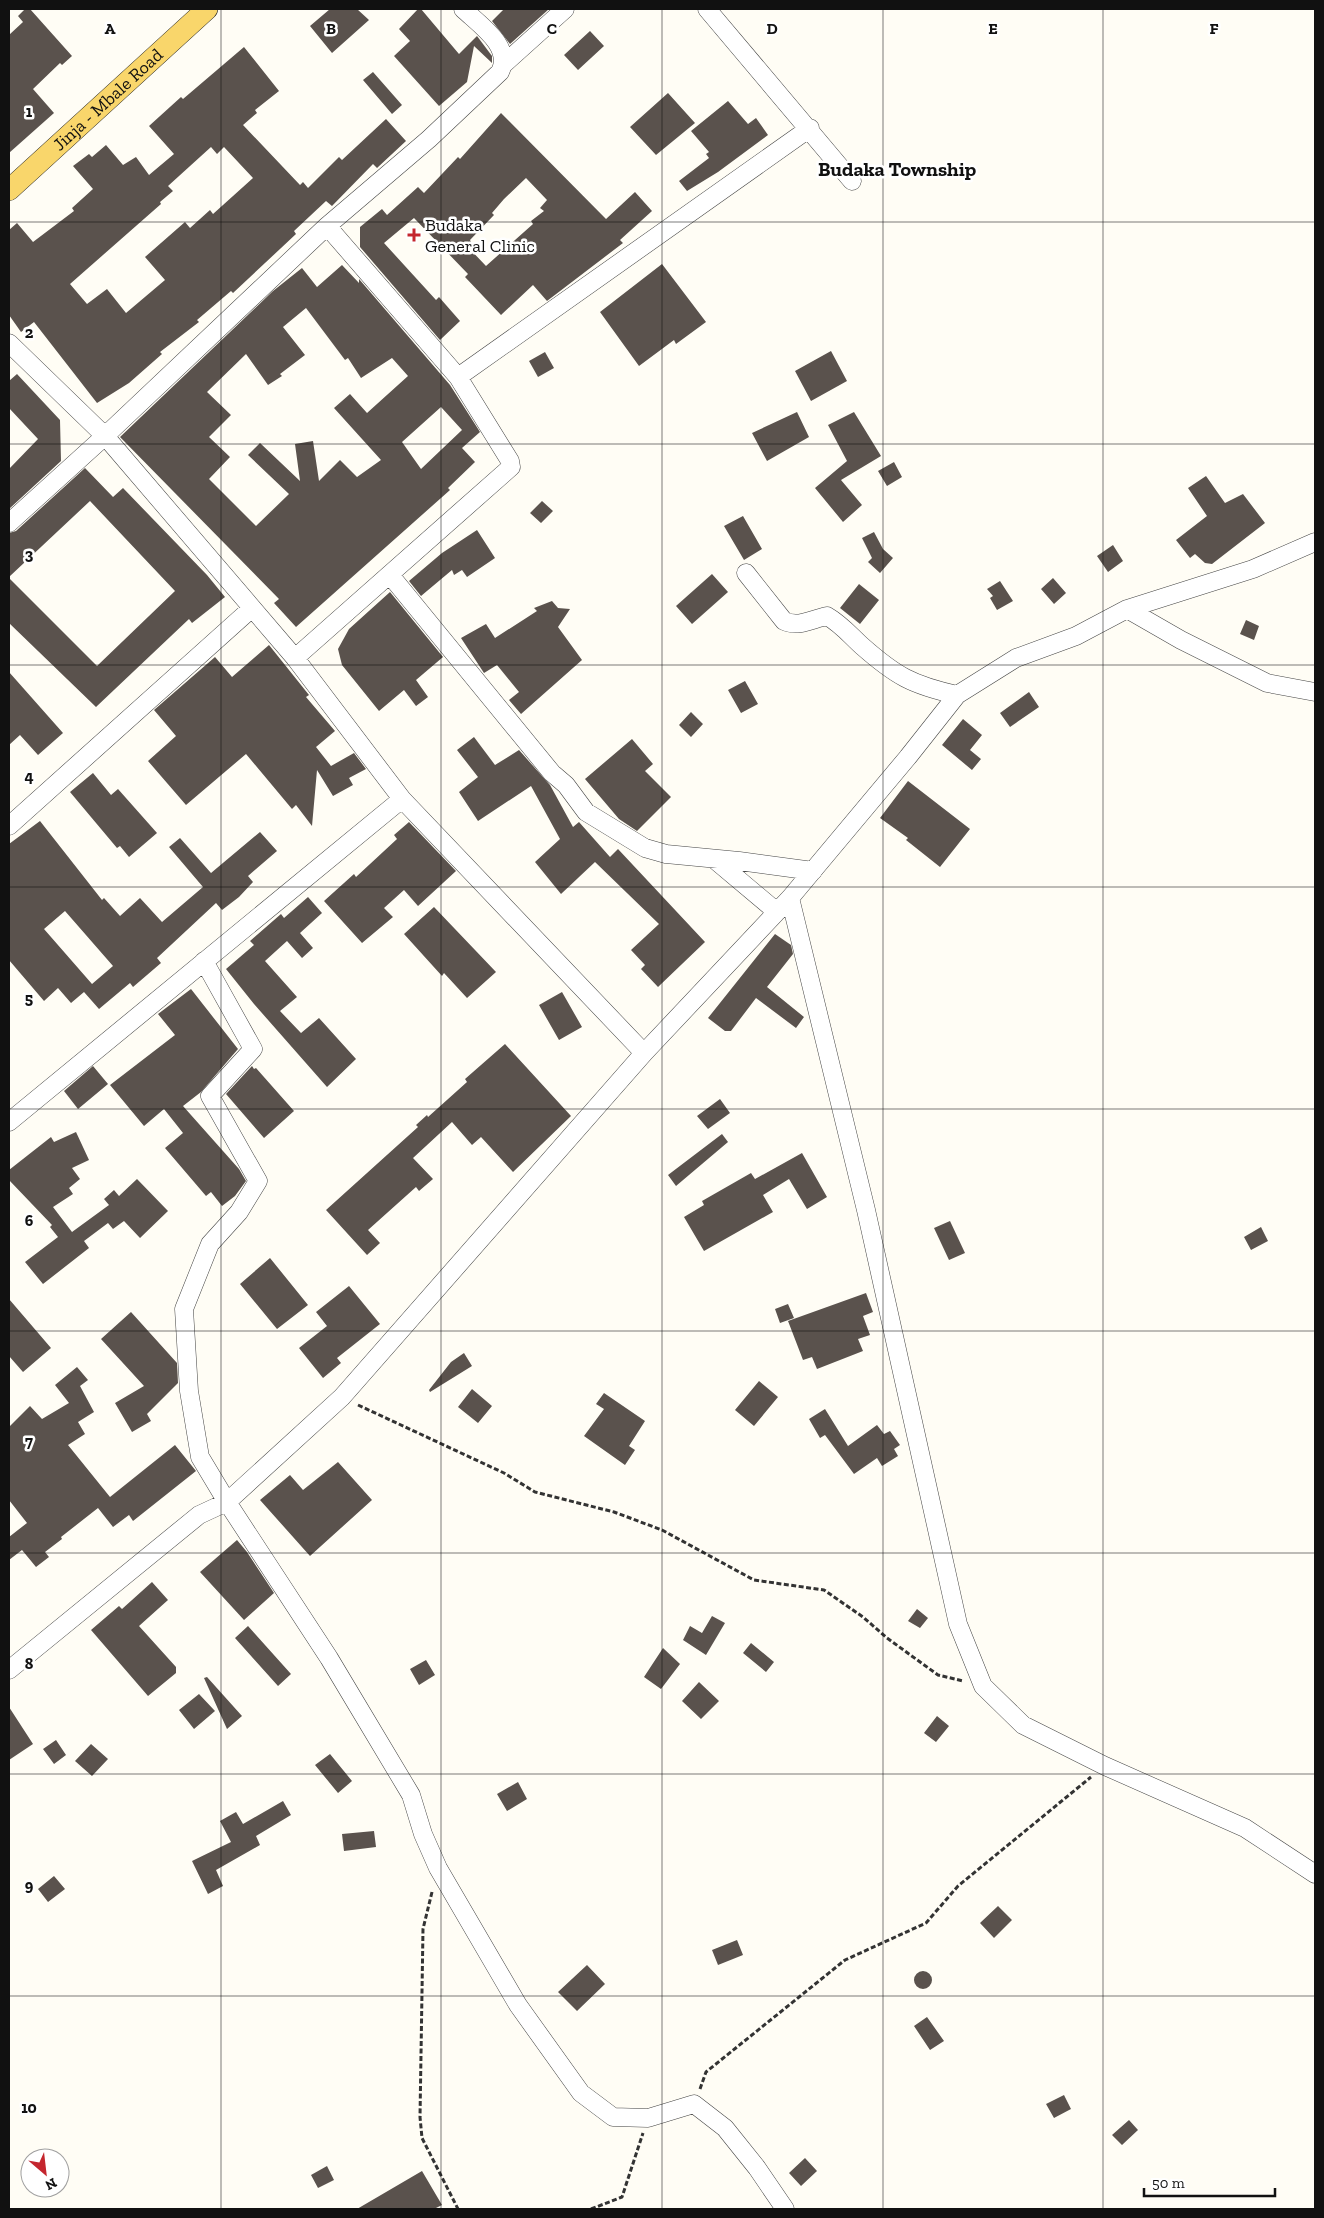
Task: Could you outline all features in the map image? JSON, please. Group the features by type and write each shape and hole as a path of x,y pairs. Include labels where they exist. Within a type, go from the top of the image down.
{"main road":[{"name":"Jinja - Mbale Road","path":"9,190 207,9"}],"street":[{"path":"463,9 499,44 504,54 505,63"},
{"path":"9,523 105,436 327,226 429,139 500,72 505,63 565,9"},
{"path":"707,9 810,128 852,181"},
{"path":"458,377 810,128"},
{"path":"295,658 512,467 458,377 327,226"},
{"path":"9,343 105,436 295,658 402,799 644,1053"},
{"path":"9,1670 198,1515 227,1502 342,1397 644,1053 790,898 908,757 957,695 1016,658 1076,636 1127,608 1253,569 1315,542"},
{"path":"746,573 769,605 784,621 799,624 827,616 837,621 880,662 900,677 923,688 957,695"},
{"path":"390,575 552,772 566,784 586,812 645,848 666,854 812,872"},
{"path":"9,826 252,608"},
{"path":"1127,608 1181,640 1267,683 1315,692"},
{"path":"9,1122 402,799"},
{"path":"714,859 777,912"},
{"path":"790,898 866,1210 958,1624 984,1686 1023,1725 1105,1766 1245,1828 1315,1874"},
{"path":"204,961 254,1049 210,1096 258,1181 239,1212 210,1244 184,1309 189,1391 200,1457 227,1502 329,1658 410,1795 423,1834 438,1868 518,2005 580,2093 613,2117 648,2118 694,2104 725,2128 785,2209"}],"path":[{"path":"342,1397 386,1420 504,1473 534,1492 614,1512 662,1530 754,1580 824,1590 863,1617 887,1638 938,1675 984,1686"},
{"path":"694,2104 706,2072 845,1960 926,1923 958,1886 1105,1766"},
{"path":"438,1868 423,1929 420,2117 422,2138 458,2209"},
{"path":"591,2209 622,2197 648,2118"}],"building":[{"path":"25,9 30,9 72,56 62,65 60,63 33,89 54,113 9,153 9,35 23,22 18,16"},
{"path":"330,9 357,9 369,20 332,53 310,26"},
{"path":"418,9 421,9 459,54 477,36 492,56 492,63 474,46 467,82 439,106 394,56 410,41 399,29"},
{"path":"504,9 549,9 510,44 492,21"},
{"path":"590,31 604,46 578,70 564,55"},
{"path":"244,47 279,91 255,110 257,113 243,125 300,185 303,182 308,188 339,157 342,160 386,119 406,141 377,168 373,164 332,206 326,201 294,231 296,234 233,293 231,291 197,320 199,322 160,352 162,354 129,383 97,403 34,322 21,332 9,315 9,230 17,223 33,242 74,211 72,208 93,189 73,166 89,154 92,157 106,145 123,165 136,157 149,175 174,154 149,126 181,97 183,99","holes":["211,147 217,154 224,147 253,178 213,214 210,210 190,228 185,222 145,257 165,280 126,313 107,289 87,304 70,284 161,204 160,202 173,191 168,186"]},
{"path":"373,72 402,105 392,114 363,80"},
{"path":"668,93 695,123 656,155 630,127"},
{"path":"728,101 748,124 756,118 768,135 718,172 687,191 679,181 709,158 706,154 709,152 691,131"},
{"path":"501,113 606,219 635,192 652,211 620,240 623,243 547,301 533,285 501,315 465,277 468,274 414,218 384,243 436,300 439,297 460,321 440,340 360,247 360,227 382,209 387,215 418,187 424,193 458,157 460,159","holes":["526,178 547,200 540,208 544,211 531,221 533,224 486,266 467,246 471,242 470,240 494,215 492,213 504,199"]},
{"path":"662,264 706,322 676,344 674,340 639,366 600,312"},
{"path":"342,265 359,283 359,279 450,385 480,432 462,448 475,462 448,488 450,490 296,627 274,603 279,599 120,437 273,291 302,268 317,287","holes":["306,308 345,360 348,358 361,378 392,358 408,376 367,413 350,394 334,408 381,460 357,477 340,460 319,481 313,441 295,444 300,481 260,443 248,455 289,494 256,526 209,479 230,457 209,437 231,415 207,392 246,354 268,385 282,376 280,374 305,355 283,327","441,407 462,430 421,469 402,442"]},
{"path":"831,351 847,381 811,401 795,371"},
{"path":"545,352 554,368 538,377 529,361"},
{"path":"17,374 60,420 61,461 9,509 9,469 38,439 9,408 9,381"},
{"path":"797,412 809,437 767,461 752,433"},
{"path":"854,412 881,456 841,480 862,505 843,522 815,488 847,461 828,425"},
{"path":"894,462 902,477 887,486 878,471"},
{"path":"85,468 113,497 123,488 207,575 225,597 192,623 189,619 96,707 9,623 9,578 97,666 175,591 90,501 9,577 9,533 16,531"},
{"path":"1206,476 1225,503 1243,494 1265,523 1212,564 1205,563 1195,554 1190,558 1176,540 1207,516 1188,488"},
{"path":"542,501 553,511 541,523 530,513"},
{"path":"743,516 762,549 744,560 724,526"},
{"path":"477,530 495,558 467,577 462,570 454,575 452,570 421,596 409,581 442,553"},
{"path":"874,532 883,549 893,558 880,573 868,562 872,558 862,538"},
{"path":"1113,545 1123,561 1108,572 1097,556"},
{"path":"712,574 728,592 692,624 676,606"},
{"path":"1053,578 1066,593 1054,604 1041,589"},
{"path":"1000,581 1013,601 997,610 990,598 993,596 987,589"},
{"path":"859,584 879,600 860,624 840,608"},
{"path":"390,592 443,657 416,680 428,697 416,706 404,690 379,711 342,665 338,649 349,629"},
{"path":"552,601 558,608 570,609 558,627 582,660 521,714 509,700 519,692 497,665 484,673 461,638 486,624 495,638 537,611 534,608"},
{"path":"1246,620 1259,626 1254,640 1240,634"},
{"path":"269,645 309,695 306,697 335,731 316,747 331,766 354,753 366,769 349,778 353,785 333,796 317,770 312,826 296,805 292,809 246,754 186,805 148,761 176,736 154,710 215,657 232,677"},
{"path":"9,672 63,733 38,755 20,735 9,745"},
{"path":"745,681 758,704 741,713 728,690"},
{"path":"1029,692 1039,707 1010,727 1000,713"},
{"path":"691,712 703,724 691,737 679,725"},
{"path":"963,719 982,735 970,750 981,759 972,770 942,745"},
{"path":"474,737 495,765 519,750 550,785 573,827 579,822 610,857 618,849 705,942 658,987 641,969 645,965 631,950 659,924 595,862 561,894 535,862 560,839 531,786 478,821 459,792 478,777 457,750"},
{"path":"632,739 653,764 645,771 671,797 637,831 619,819 585,779"},
{"path":"93,773 111,795 118,789 157,833 129,857 120,846 117,848 70,792"},
{"path":"908,781 970,829 940,867 906,840 908,838 880,818"},
{"path":"40,821 102,900 104,898 120,916 140,898 162,922 203,887 169,847 180,838 211,873 260,832 277,851 248,876 253,882 239,897 222,910 216,903 157,958 161,963 133,987 130,983 99,1009 84,992 71,1003 58,988 44,1001 9,960 9,844","holes":["65,911 113,966 92,984 44,929"]},
{"path":"409,822 456,871 418,906 404,890 384,908 393,917 362,943 324,901 354,874 356,877 397,839 394,835"},
{"path":"308,897 322,913 300,933 313,948 302,958 287,941 265,961 297,997 280,1011 301,1033 319,1018 356,1059 327,1087 226,969 254,945 250,941 281,914 284,918"},
{"path":"434,907 496,972 467,998 444,973 442,976 404,934"},
{"path":"775,934 791,945 793,954 767,987 804,1017 796,1028 756,998 731,1031 725,1031 708,1018"},
{"path":"191,989 238,1049 201,1092 183,1106 239,1169 246,1181 235,1196 222,1206 211,1192 206,1196 165,1148 183,1133 164,1109 144,1126 110,1085 175,1035 158,1014"},
{"path":"562,992 582,1027 559,1040 539,1005"},
{"path":"505,1044 571,1116 513,1172 481,1137 472,1145 452,1122 413,1158 433,1179 419,1191 416,1187 368,1230 380,1243 367,1255 326,1210 418,1127 416,1125 427,1115 428,1117 467,1082 465,1079"},
{"path":"93,1066 108,1084 78,1109 64,1091"},
{"path":"252,1066 254,1069 256,1068 294,1111 264,1138 226,1094"},
{"path":"720,1099 730,1113 708,1129 697,1116"},
{"path":"76,1132 89,1160 72,1168 80,1179 69,1188 73,1194 53,1207 72,1232 109,1205 104,1199 114,1190 119,1196 137,1179 168,1211 140,1238 124,1221 113,1229 108,1223 84,1241 89,1248 43,1284 25,1262 58,1237 50,1227 52,1225 9,1180 9,1170 51,1137 54,1142"},
{"path":"722,1134 728,1142 676,1186 668,1175"},
{"path":"802,1153 827,1197 807,1209 789,1179 763,1195 773,1212 704,1251 684,1217 704,1205 702,1201 751,1173 755,1179"},
{"path":"950,1221 965,1253 949,1260 934,1228"},
{"path":"1261,1227 1268,1241 1251,1250 1244,1237"},
{"path":"270,1258 308,1305 277,1329 240,1284"},
{"path":"349,1286 380,1324 337,1358 341,1363 323,1378 299,1348 327,1326 316,1312"},
{"path":"866,1293 873,1312 863,1316 870,1335 858,1339 863,1351 817,1369 812,1357 803,1360 788,1321"},
{"path":"9,1299 51,1348 23,1372 9,1356"},
{"path":"788,1304 794,1318 780,1323 775,1309"},
{"path":"131,1312 177,1363 178,1383 147,1414 151,1421 132,1432 115,1403 144,1386 101,1339"},
{"path":"464,1353 472,1366 430,1392 429,1390 451,1362"},
{"path":"77,1367 88,1380 80,1386 94,1412 78,1422 85,1434 68,1445 110,1497 175,1445 196,1471 133,1521 129,1515 113,1527 98,1508 45,1552 49,1557 36,1567 22,1550 9,1560 9,1537 27,1523 9,1500 9,1427 30,1406 42,1419 69,1403 55,1385"},
{"path":"759,1381 778,1397 754,1426 735,1410"},
{"path":"472,1389 492,1406 478,1423 458,1407"},
{"path":"604,1393 645,1421 629,1446 635,1450 625,1465 584,1436 604,1409 596,1404"},
{"path":"825,1409 848,1446 877,1425 884,1434 890,1431 900,1445 894,1449 898,1456 882,1466 877,1458 854,1474 825,1435 820,1438 809,1419"},
{"path":"338,1462 372,1500 310,1556 260,1500 290,1475 303,1490"},
{"path":"237,1540 274,1593 244,1620 200,1572"},
{"path":"152,1582 168,1600 139,1626 176,1667 176,1673 148,1696 91,1630 119,1606 122,1609"},
{"path":"917,1609 928,1618 920,1628 908,1621"},
{"path":"712,1616 725,1623 706,1655 683,1640 690,1626 702,1633"},
{"path":"248,1626 291,1674 278,1686 235,1638"},
{"path":"751,1643 774,1662 766,1672 743,1653"},
{"path":"663,1648 680,1664 661,1689 644,1677"},
{"path":"426,1660 435,1675 419,1685 410,1669"},
{"path":"207,1677 242,1716 227,1729 204,1678"},
{"path":"699,1682 719,1701 701,1719 682,1701"},
{"path":"199,1694 215,1711 194,1729 179,1710"},
{"path":"9,1707 33,1744 9,1760"},
{"path":"937,1716 949,1726 936,1742 924,1733"},
{"path":"56,1740 66,1755 54,1764 43,1749"},
{"path":"91,1744 108,1759 92,1776 75,1761"},
{"path":"330,1754 352,1781 338,1793 315,1765"},
{"path":"518,1782 527,1799 507,1811 497,1794"},
{"path":"283,1801 291,1815 256,1836 260,1845 216,1870 223,1886 208,1894 192,1861 231,1842 220,1821 236,1812 243,1824"},
{"path":"374,1831 376,1847 344,1851 342,1834"},
{"path":"54,1876 65,1889 48,1902 38,1889"},
{"path":"998,1906 1012,1920 994,1938 980,1923"},
{"path":"737,1940 743,1955 718,1965 712,1950"},
{"path":"587,1965 605,1984 577,2011 558,1992"},
{"path":"923,1971 929,1974 932,1980 929,1986 923,1989 917,1986 914,1980 917,1974"},
{"path":"927,2017 944,2041 930,2050 914,2026"},
{"path":"1064,2095 1071,2109 1054,2118 1046,2104"},
{"path":"1129,2120 1138,2130 1122,2145 1112,2135"},
{"path":"805,2158 817,2171 801,2186 789,2173"},
{"path":"327,2166 334,2180 318,2188 311,2175"},
{"path":"422,2171 442,2205 434,2209 357,2209"}],"place":[{"name":"Budaka General Clinic","path":"414,235"}],"district":[{"name":"Budaka Township","path":"897,169"}]}
